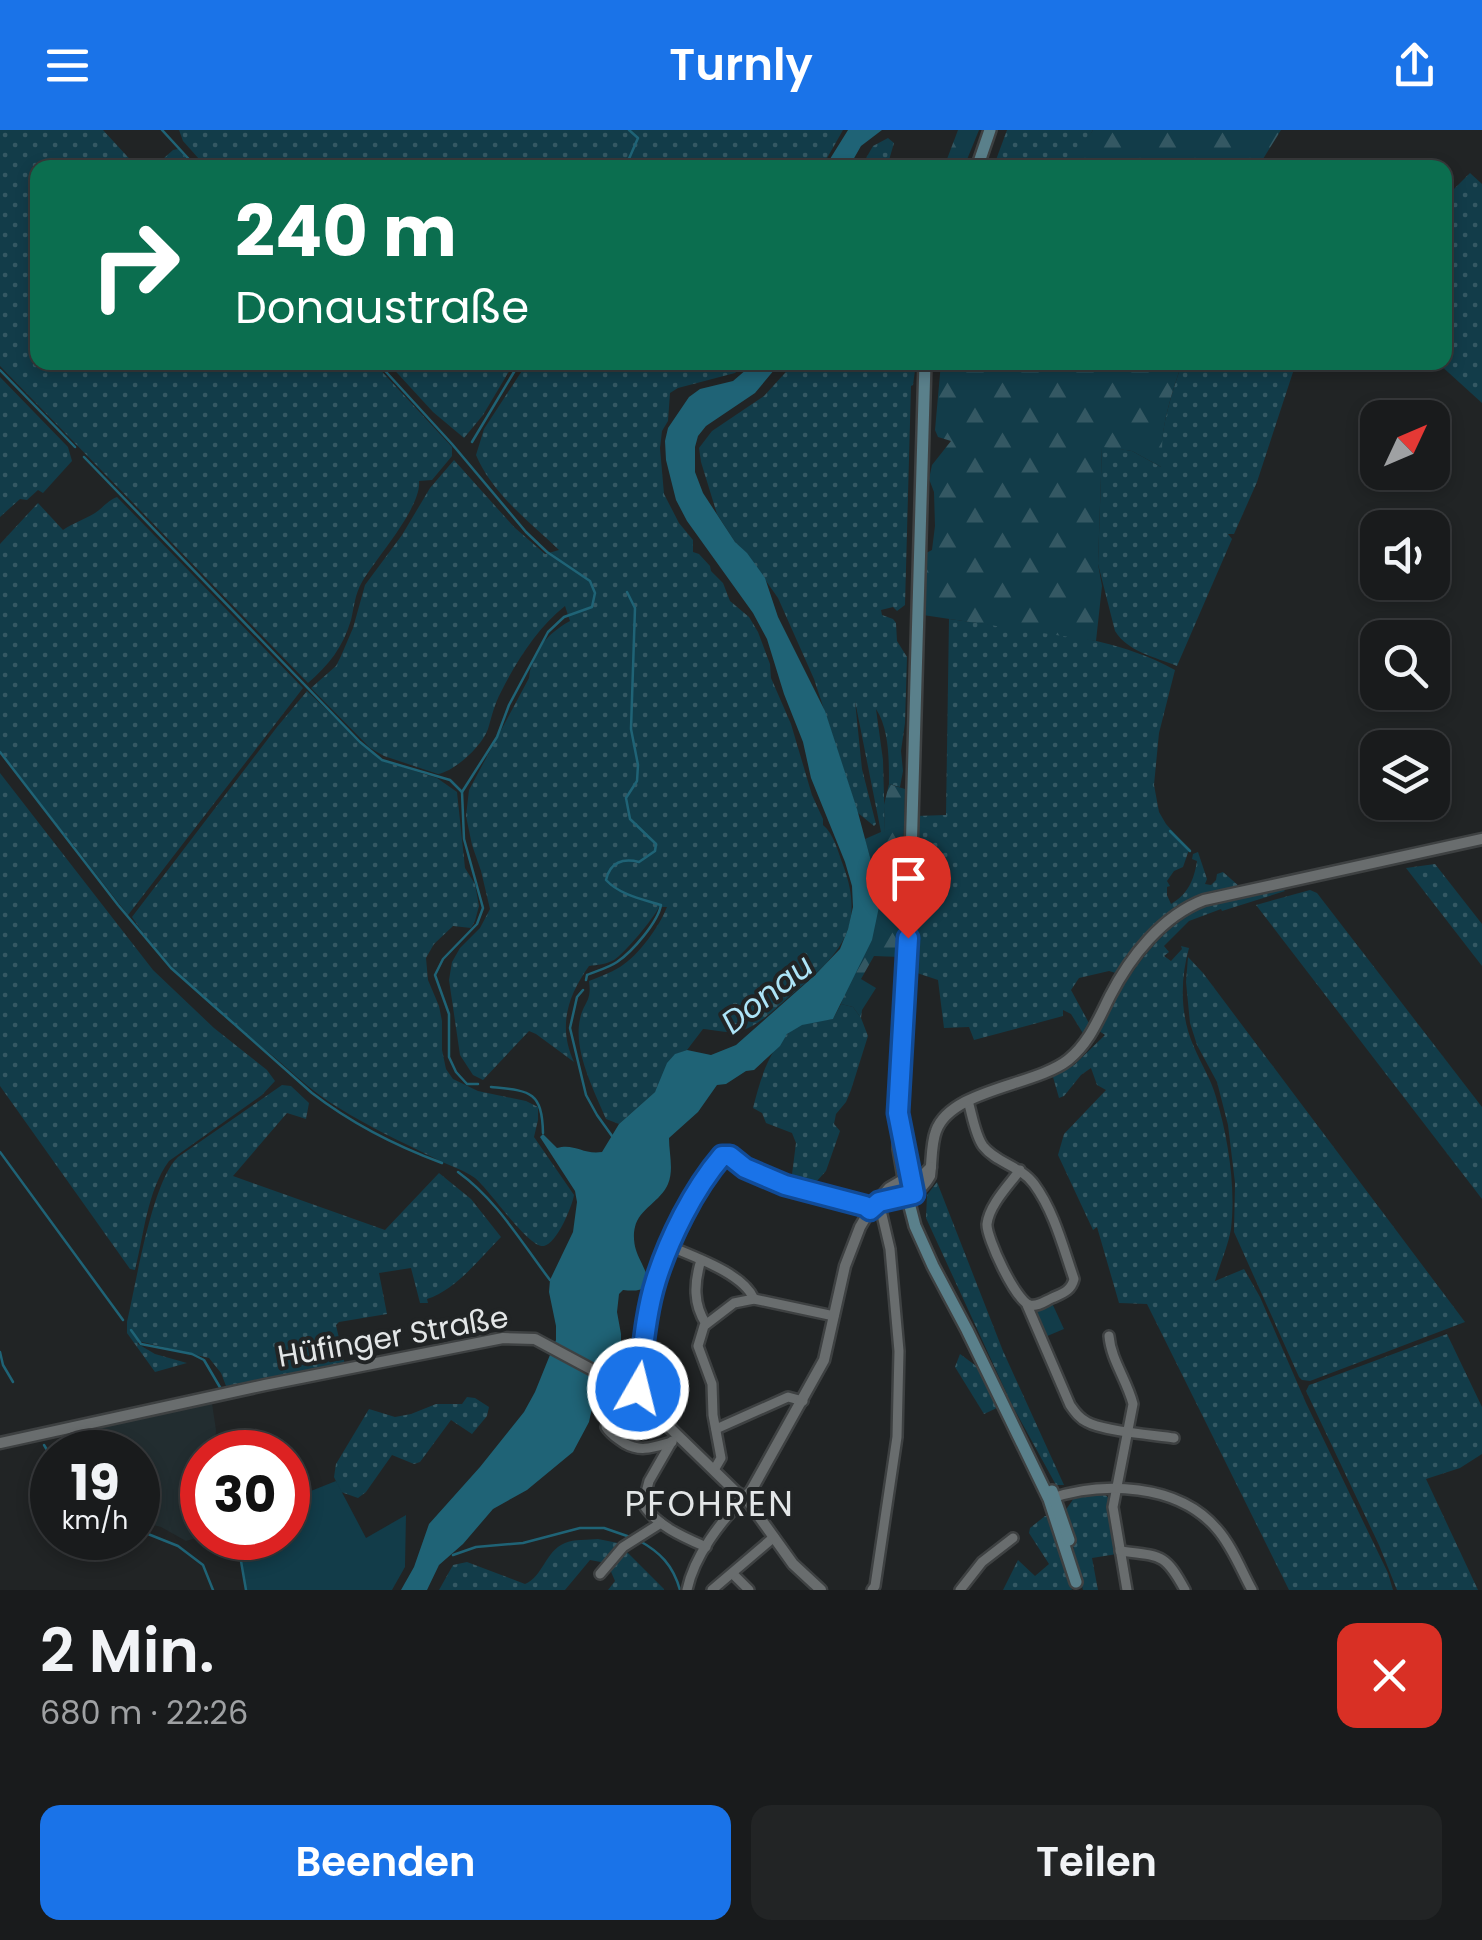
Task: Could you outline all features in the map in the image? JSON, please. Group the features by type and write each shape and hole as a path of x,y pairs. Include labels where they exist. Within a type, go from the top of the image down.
{"main road":[{"path":"980,160 990,130"},
{"path":"925,370 899,1149 910,1194 967,1330 1052,1497 1076,1586"}],"street":[{"path":"674,1437 642,1450 609,1433 606,1427 612,1410 632,1399 638,1389 656,1280 698,1187 722,1156 730,1156 745,1168 785,1185 865,1206 910,1194 927,1183 936,1129 954,1109 999,1088 1045,1074 1066,1061 1083,1046 1125,970 1155,934 1185,908 1204,900 1482,839"},
{"path":"968,1101 982,1144 1031,1179 1045,1200 1074,1278 1068,1290 1037,1305 1027,1305"},
{"path":"688,1589 690,1576 706,1547 731,1510 751,1491 824,1360 845,1266 860,1228 889,1188 932,1167"},
{"path":"1020,1170 990,1212 986,1228 1014,1292 1027,1305 1070,1405 1090,1424 1174,1438"},
{"path":"872,1590 897,1437 899,1351 890,1249 874,1206"},
{"path":"669,1246 716,1266 750,1290 754,1299"},
{"path":"701,1260 696,1294 706,1324"},
{"path":"714,1470 722,1458 712,1384 698,1346 706,1324 734,1303 754,1299 834,1316"},
{"path":"1109,1336 1110,1349 1133,1404 1114,1507 1127,1590"},
{"name":"Hüfinger Straße","path":"0,1443 503,1338 535,1340 634,1392 674,1437 745,1497 793,1564 820,1590"},
{"path":"716,1430 788,1397 802,1401"},
{"path":"674,1437 650,1481 643,1504 661,1523 706,1547"},
{"path":"1052,1497 1116,1487 1168,1496 1187,1504 1222,1535 1252,1590"},
{"path":"600,1574 624,1547 661,1523"},
{"path":"712,1590 774,1537"},
{"path":"960,1590 982,1562 1012,1538"},
{"path":"1120,1552 1165,1559 1185,1590"},
{"path":"734,1574 748,1590"}],"shaded area":[{"path":"848,130 882,130 861,146 853,160 829,160"},
{"path":"746,370 774,370 755,393 706,426 698,436 695,472 703,493 735,542 765,578 778,617 825,711 877,883 880,902 872,940 833,1019 802,1025 787,1034 754,1070 717,1085 698,1112 669,1138 670,1179 634,1230 635,1248 647,1284 619,1294 621,1365 594,1399 589,1422 573,1452 527,1490 493,1509 439,1565 427,1590 401,1590 429,1524 524,1412 556,1340 550,1280 573,1232 577,1202 575,1191 540,1137 543,1134 557,1148 602,1152 619,1124 655,1092 675,1054 687,1050 711,1055 736,1045 814,976 840,949 848,929 852,886 811,778 803,742 767,639 753,613 687,521 676,500 666,460 668,428 689,397 700,389 733,381"},
{"path":"212,1403 216,1430 180,1430 180,1538 160,1527 160,1430 98,1428"}],"green space":[{"path":"0,130 103,130 131,160 30,160 30,370 380,370 452,447 452,456 432,480 419,481 406,518 360,587 339,647 308,683 0,366"},
{"path":"179,130 843,130 826,160 200,160 183,141"},
{"path":"958,130 979,130 967,160 947,160"},
{"path":"1007,130 1093,130 1076,160 996,160"},
{"path":"1093,130 1281,130 1262,160 1074,160"},
{"path":"888,138 894,143 889,160 865,160 873,146"},
{"path":"178,149 188,160 162,160"},
{"path":"1470,173 1482,184 1482,403 1446,370 1452,370 1452,191"},
{"path":"394,370 510,370 464,438 433,412"},
{"path":"522,370 738,370 670,393 668,421 660,448 664,494 693,540 693,552 710,566 730,601 749,617 758,632 812,795 850,887 852,907 844,939 822,967 748,1028 732,1032 703,1029 687,1050 676,1054 655,1092 619,1124 606,1119 591,1083 579,1044 580,1019 589,998 589,981 627,962 654,932 667,907 659,907 619,956 589,966 581,978 570,1001 566,1024 574,1062 529,1031 483,1080 473,1075 460,1055 449,980 452,962 460,948 480,928 490,909 466,816 469,790 529,678 537,651 570,621 565,606 521,657 480,743 445,772 438,774 370,748 311,688 336,666 353,628 365,585 430,488 454,460 514,527 545,554 559,550 502,495 483,469 476,455 484,429"},
{"path":"788,370 915,370 911,386 905,605 897,611 893,607 881,610 882,615 896,623 897,641 907,657 900,787 889,784 886,735 876,709 883,760 885,833 881,832 855,701 862,769 874,826 858,813 814,679 778,598 717,514 701,462 699,448 712,431 764,396"},
{"path":"940,370 1180,370 1164,428 1163,468 1132,451 1102,447 1098,564 1102,586 1096,641 923,615 926,553 932,550 935,526 934,492 929,479 932,465 951,441 938,437 935,430"},
{"path":"1180,370 1294,370 1257,482 1234,534 1228,534 1232,539 1177,666 1143,653 1120,638 1098,564 1102,446 1132,451 1161,467 1170,401"},
{"path":"0,377 68,447 72,461 43,493 38,490 27,500 20,499 0,517"},
{"path":"117,497 303,688 128,915 0,751 0,544 38,503 63,530"},
{"path":"949,619 1094,641 1175,670 1159,733 1154,785 1159,812 1189,850 1183,867 1167,881 1171,904 1189,886 1197,861 1192,859 1193,854 1198,852 1207,879 1205,884 1211,885 1217,874 1223,872 1239,886 1305,872 1185,905 1119,974 1109,971 1079,978 1071,990 1090,1025 1084,1035 1071,1014 1063,1010 1063,1016 974,1040 969,1027 944,1028 938,980 911,967 916,816 946,815"},
{"path":"307,691 380,760 437,778 457,792 465,868 475,884 479,906 471,928 453,926 434,944 426,958 428,980 439,1006 446,1069 453,1079 478,1091 538,1107 534,1137 574,1195 559,1232 544,1246 519,1229 475,1178 362,1122 313,1090 197,992 132,917"},
{"path":"0,773 153,970 275,1081 262,1095 169,1161 151,1199 135,1270 130,1269 0,1086"},
{"path":"889,784 905,789 900,957 874,956 861,979 876,988 861,1018 853,1007 841,1004 877,883 865,839 885,832 884,805"},
{"path":"1435,864 1482,924 1482,966 1406,868"},
{"path":"1283,889 1189,921 1164,946 1169,952 1164,956 1171,961 1181,946 1189,948 1183,985 1186,1023 1214,1090 1227,1145 1232,1179 1231,1229 1215,1281 1244,1269 1393,1590 1289,1590 1147,1304 1119,1303 1097,1227 1093,1230 1058,1155 1064,1134 1106,1090 1097,1085 1091,1068 1059,1098 1053,1077 1074,1065 1105,1035 1099,1031 1144,956 1175,925 1213,903"},
{"path":"1310,890 1317,893 1482,1107 1482,1199 1256,905"},
{"path":"1188,957 1465,1322 1310,1381 1299,1377 1234,1232 1235,1183 1228,1125 1217,1082 1190,1023"},
{"path":"841,1004 853,1007 868,1036 851,1090 836,1114 834,1124 840,1131 826,1171 816,1182 806,1181 792,1174 796,1143 792,1133 766,1123 762,1113 753,1108 777,1046 808,1022 833,1019"},
{"path":"282,1085 291,1086 309,1103 306,1119 287,1113 233,1176 385,1230 439,1173 471,1199 501,1237 458,1281 427,1299 428,1303 420,1303 411,1268 379,1273 387,1314 336,1325 345,1365 226,1386 209,1358 138,1341 155,1354 187,1363 155,1372 127,1333 127,1322 160,1188 178,1157"},
{"path":"937,1182 1003,1351 1064,1485 1056,1485 1012,1405 926,1218 927,1195"},
{"path":"1052,1303 1064,1329 1045,1337 1033,1311"},
{"path":"1447,1334 1482,1407 1482,1454 1460,1468 1426,1479 1478,1590 1397,1590 1306,1391 1309,1385"},
{"path":"960,1354 979,1368 999,1407 984,1414 955,1367"},
{"path":"467,1397 489,1407 487,1416 472,1434 451,1420 420,1462 414,1464 392,1455 358,1498 341,1492 334,1477 336,1464 369,1409 395,1417 436,1404 462,1404"},
{"path":"336,1481 366,1538 406,1515 405,1567 392,1590 246,1590 241,1560 310,1560 310,1491"},
{"path":"1103,1493 1110,1499 1117,1554 1092,1558 1098,1590 1083,1590 1065,1511 1074,1498"},
{"path":"1045,1516 1050,1516 1072,1590 1003,1590 1018,1560 1035,1576 1049,1564 1029,1533"},
{"path":"598,1539 623,1544 606,1563 590,1560 565,1590 439,1590 453,1565 467,1562 525,1584 558,1547"},
{"path":"625,1550 664,1590 608,1590 615,1581 609,1567"}],"waterway":[{"path":"162,130 190,160"},
{"path":"628,160 638,138 629,130"},
{"path":"0,370 75,447"},
{"path":"384,370 526,532 547,552 590,581 595,593 592,607 564,617 548,632 509,705 497,737 462,792 464,839 483,908 477,924 443,959 435,975 449,1014 449,1057 467,1084 478,1084"},
{"path":"472,442 515,370"},
{"path":"84,457 360,742 382,760 450,780 462,792"},
{"path":"586,980 587,975 613,964 630,951 650,928 661,905 625,893 606,880 614,865 639,862 655,851 656,844 630,819 626,798 637,781 638,765 631,729 635,608 627,592"},
{"path":"0,752 171,968 327,1104 374,1133 442,1163"},
{"path":"1170,831 1190,851"},
{"path":"1273,880 1305,872"},
{"path":"583,990 577,997 570,1028 586,1095 612,1136"},
{"path":"491,1087 531,1095 540,1108 543,1133"},
{"path":"0,1152 123,1320"},
{"path":"458,1172 497,1208 550,1280"},
{"path":"131,1330 141,1344 204,1360 221,1389"},
{"path":"0,1352 13,1382"},
{"path":"453,1555 476,1547 523,1543 580,1528 604,1528 630,1537"},
{"path":"160,1539 178,1546 203,1565 213,1590"},
{"path":"638,1540 665,1560 680,1590"},
{"path":"241,1560 246,1590"}],"district":[{"name":"PFOHREN","path":"710,1504"}],"route":[{"path":"638,1389 656,1280 698,1187 722,1156 736,1158 745,1168 785,1185 870,1210 879,1202 914,1194 898,1113 908,938"}],"water label":[{"name":"Donau","path":"767,994"}]}
